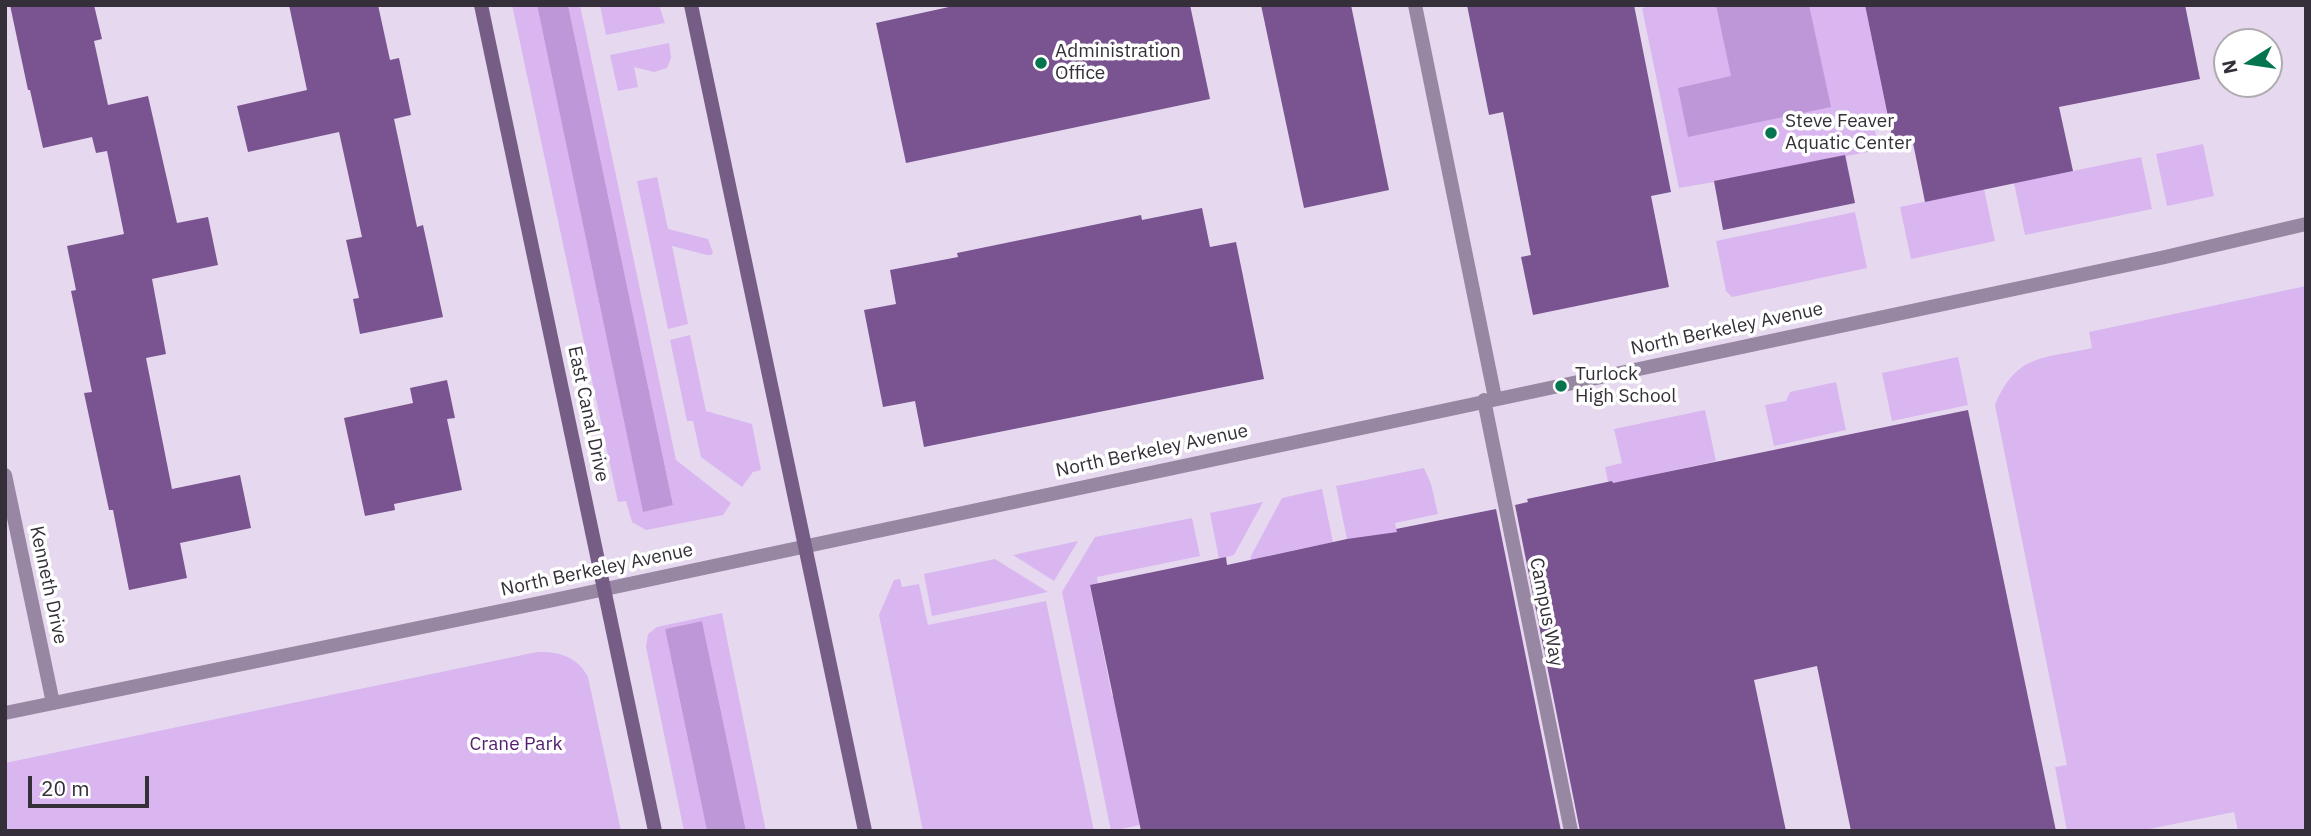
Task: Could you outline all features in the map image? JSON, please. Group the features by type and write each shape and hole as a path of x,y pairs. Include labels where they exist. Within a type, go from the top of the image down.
{"main road":[{"name":"East Canal Drive","path":"481,5 655,831"},
{"path":"691,5 864,831"}],"street":[{"name":"Campus Way","path":"1415,5 1571,831"},
{"name":"North Berkeley Avenue","path":"5,713 605,589 2152,260 2306,224"},
{"name":"Kenneth Drive","path":"5,475 53,703"}],"green space":[{"path":"512,5 537,5 643,511 673,505 568,5 580,5 676,460 731,503 723,515 646,530 632,522 626,501 618,502"},
{"path":"600,5 659,5 665,23 606,35"},
{"name":"Steve Feaver Aquatic Center","path":"1655,5 1865,5 1887,113 1872,117 1879,150 1846,156 1855,203 1724,230 1714,182 1679,188 1642,8"},
{"path":"669,43 671,58 667,68 654,72 634,67 638,87 618,91 610,55"},
{"path":"2203,144 2214,196 2167,206 2156,154"},
{"path":"2141,157 2152,209 2025,235 2014,183"},
{"path":"657,177 668,229 708,239 713,253 707,255 672,246 688,324 668,329 637,181"},
{"path":"1984,189 1995,241 1911,259 1900,207"},
{"path":"1855,212 1867,268 1732,297 1726,291 1716,241"},
{"path":"2306,286 2306,831 2238,831 2234,812 2139,831 2067,831 2055,767 2067,765 1995,405 2003,388 2022,367 2046,357 2092,348 2089,332"},
{"path":"690,335 706,411 752,424 761,470 753,472 742,487 701,457 693,421 687,421 670,340"},
{"path":"1958,357 1968,405 1892,421 1882,373"},
{"path":"1836,382 1846,430 1774,446 1765,405 1786,401 1790,392"},
{"path":"1705,410 1716,461 1652,475 1644,633 1612,482 1608,482 1605,467 1622,463 1614,429"},
{"path":"1424,468 1438,514 1395,523 1426,676 1347,539 1336,486"},
{"path":"1322,489 1333,542 1267,556 1235,600 1252,554 1282,498"},
{"path":"1263,502 1234,555 1219,559 1210,513"},
{"path":"1192,518 1200,556 1097,577 1098,584 1090,586 1112,696 1123,694 1140,825 1111,831 1062,592 1095,537"},
{"path":"1078,541 1054,581 1013,555"},
{"path":"995,559 1048,592 932,616 924,574"},
{"path":"900,579 902,587 919,584 928,625 1046,601 1094,831 923,831 879,615 894,580"},
{"path":"722,613 766,831 746,831 702,621 665,629 707,831 684,831 646,647 648,634 657,627"},
{"name":"Crane Park","path":"537,652 567,657 579,665 588,677 621,831 5,831 5,763"}],"shaded area":[{"path":"537,5 568,5 673,505 643,512"},
{"path":"1716,5 1809,5 1831,107 1688,137 1678,88 1731,76"},
{"path":"702,621 746,831 707,831 665,629"}],"building":[{"path":"10,5 94,5 102,39 94,41 108,105 148,96 177,223 208,217 218,265 152,279 166,354 146,358 172,489 240,475 251,528 180,543 187,578 129,590 113,510 109,510 84,393 92,392 71,291 76,290 67,246 124,234 107,151 96,153 92,137 43,148"},
{"path":"289,5 378,5 390,60 399,58 411,115 394,119 417,227 423,225 443,317 360,334 353,299 359,298 346,240 362,237 339,132 248,152 237,106 307,90"},
{"name":"Administration Office","path":"958,5 1190,5 1210,99 906,163 876,23"},
{"path":"1261,5 1351,5 1389,190 1304,208"},
{"path":"1467,5 1634,5 1671,192 1651,196 1669,287 1533,315 1521,257 1531,255 1503,112 1489,115"},
{"path":"1865,5 2185,5 2200,79 2059,107 2073,171 1925,202 1912,138 1893,141"},
{"path":"1845,155 1855,203 1723,230 1714,181"},
{"path":"1202,208 1210,247 1236,242 1264,379 924,447 915,401 883,407 864,310 896,304 890,270 958,257 957,253 1141,215 1142,220"},
{"path":"447,380 455,418 447,419 462,490 394,504 395,510 365,516 344,418 413,403 410,388"},
{"path":"1968,410 2056,831 1851,831 1817,666 1754,680 1786,831 1580,831 1515,505 1528,502 1527,499 1612,481 1613,483"},
{"path":"1496,509 1561,831 1141,831 1090,585 1226,557 1227,565 1347,539 1397,532 1396,529"}],"place":[{"name":"Administration Office","path":"1041,63"},
{"name":"Steve Feaver Aquatic Center","path":"1771,133"},
{"name":"Turlock High School","path":"1561,386"}]}
